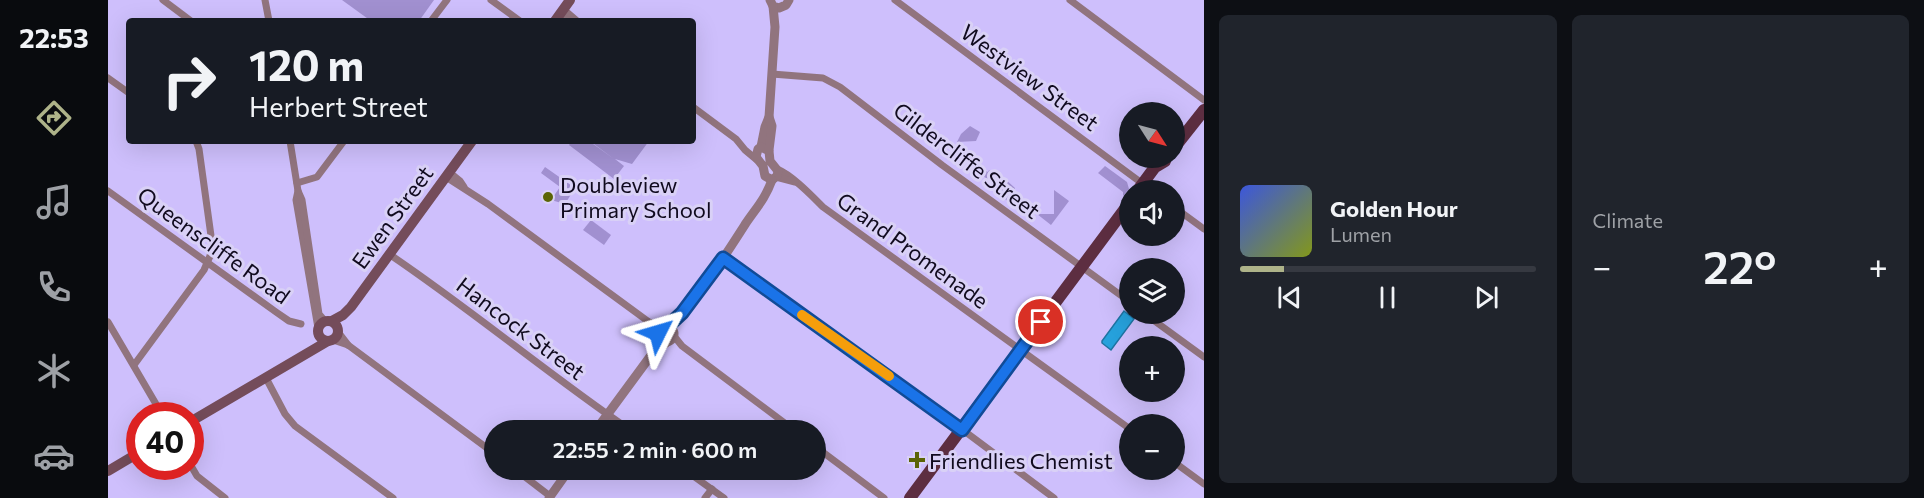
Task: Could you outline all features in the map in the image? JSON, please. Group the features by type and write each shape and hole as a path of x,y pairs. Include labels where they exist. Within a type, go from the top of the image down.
{"main road":[{"path":"564,15 576,0"},
{"path":"1185,134 1204,110"},
{"name":"Ewen Street","path":"329,331 351,307 469,144"},
{"path":"910,498 1023,352 1119,218"},
{"path":"1085,268 1119,226"},
{"path":"204,414 314,349 329,331"},
{"path":"918,498 964,431"},
{"path":"108,471 126,460"}],"street":[{"path":"162,0 187,18"},
{"path":"265,0 268,18"},
{"path":"433,18 447,0"},
{"path":"491,0 516,18"},
{"path":"757,160 756,153 762,149 772,126 769,117 778,3 762,0"},
{"name":"Westview Street","path":"895,0 1133,180"},
{"path":"1070,0 1204,100"},
{"name":"Gildercliffe Street","path":"772,74 823,78 840,87 942,165 1119,294"},
{"path":"108,78 126,91"},
{"path":"696,109 742,145 764,166 761,192 752,214"},
{"path":"134,365 207,263 212,243 197,144"},
{"path":"290,144 298,191 296,200 329,331 484,446"},
{"path":"297,183 317,177 342,144"},
{"path":"603,420 761,204 775,175 762,149 742,145"},
{"path":"764,173 767,178 775,175"},
{"path":"447,175 460,181 464,187 781,420"},
{"name":"Grand Promenade","path":"775,175 791,177 823,207 1119,421"},
{"name":"Queenscliffe Road","path":"108,191 289,321 301,324"},
{"path":"1185,215 1204,229"},
{"name":"Hancock Street","path":"389,254 432,283 615,420"},
{"path":"723,258 1054,498"},
{"path":"108,322 155,402"},
{"path":"1159,324 1204,357"},
{"path":"266,378 285,414 295,426 393,498"},
{"path":"826,454 884,498"},
{"path":"1185,470 1204,484"},
{"path":"202,480 225,498"},
{"path":"528,480 549,497 562,480"},
{"path":"699,480 724,498"},
{"path":"705,498 712,489"}],"shaded area":[{"path":"342,0 434,0 421,18 367,18"},
{"path":"970,126 980,132 976,141 957,142 961,134"},
{"path":"593,144 614,159 594,144 647,144 632,164 615,159 624,166 614,179 569,145"},
{"path":"1105,166 1124,180 1119,180 1119,189 1098,173"},
{"path":"545,167 575,188 565,204 551,200 560,187 541,173"},
{"path":"980,170 988,172 989,170 992,173 990,176 993,178 990,182 996,187 1004,178 1015,188 1015,193 1009,193 1009,202 994,191 988,179 977,173"},
{"path":"1054,190 1069,201 1051,225 1037,214 1054,214"},
{"path":"591,220 611,235 604,245 583,230"}],"water":[{"path":"1119,318 1119,324 1130,324 1119,336 1111,350 1102,341"}],"slow traffic":[{"path":"802,315 889,376"}],"place":[{"name":"Doubleview Primary School","path":"548,197"},
{"name":"Friendlies Chemist","path":"917,460"}],"route":[{"path":"658,333 660,328 668,326 682,313 723,258 962,430 1041,322"}]}
